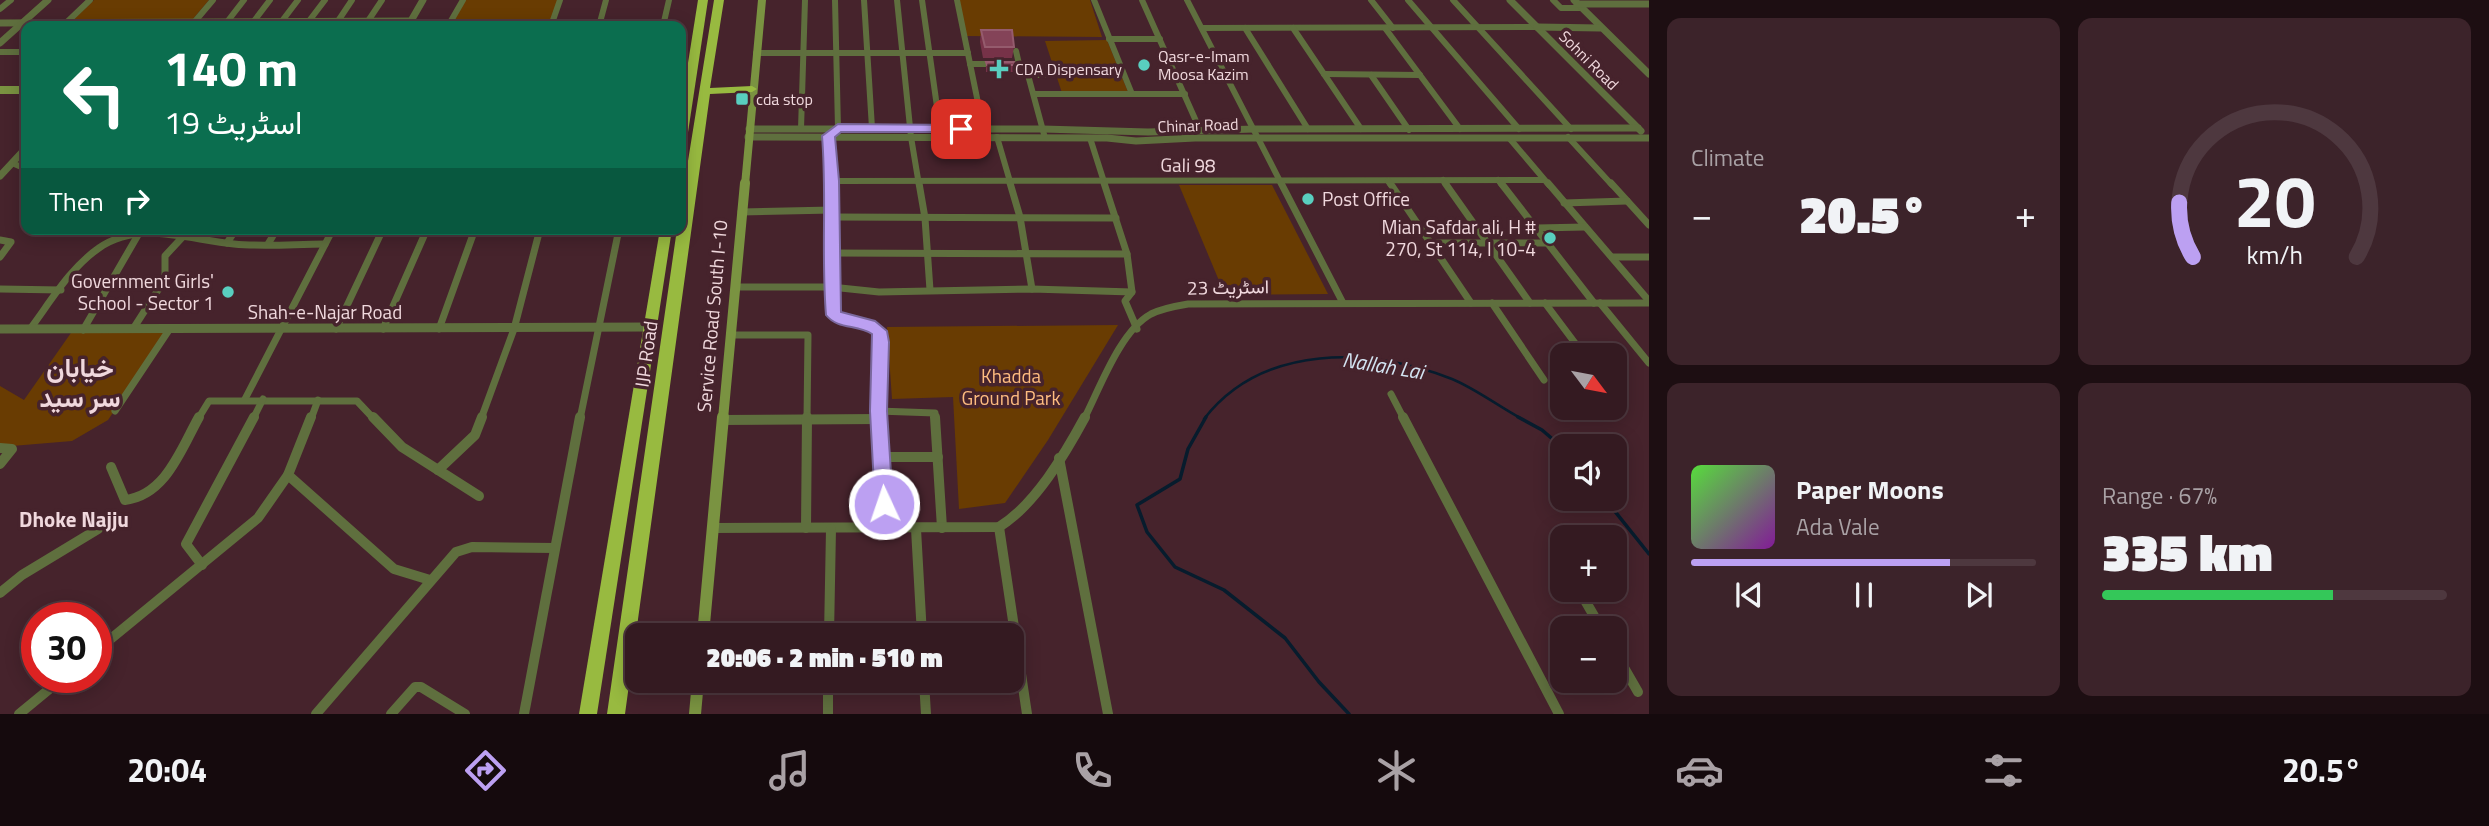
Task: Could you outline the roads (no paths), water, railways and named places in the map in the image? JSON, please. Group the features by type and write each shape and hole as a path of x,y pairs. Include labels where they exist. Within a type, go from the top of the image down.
{"highway":[{"path":"686,83 703,0"},
{"name":"IJP Road","path":"686,222 719,0"},
{"path":"706,87 753,86"},
{"name":"IJP Road","path":"589,714 665,235"},
{"name":"IJP Road","path":"616,714 684,235"},
{"path":"618,527 641,526"}],"main road":[{"name":"Service Road South I-10","path":"704,623 762,0"},
{"path":"0,84 21,84"},
{"path":"0,90 21,90"},
{"path":"695,714 697,693"}],"street":[{"path":"0,9 11,0"},
{"path":"24,21 48,0"},
{"path":"68,21 90,0"},
{"path":"196,21 213,0"},
{"path":"228,21 244,0"},
{"path":"255,21 270,0"},
{"path":"282,21 298,0"},
{"path":"309,21 325,0"},
{"path":"338,21 352,0"},
{"path":"282,21 368,21 382,0"},
{"path":"411,21 424,0"},
{"path":"451,21 463,0"},
{"path":"553,21 560,0"},
{"path":"600,21 606,0"},
{"path":"664,21 669,0"},
{"path":"801,129 805,0"},
{"path":"835,0 838,128 829,136 833,315 842,320 869,325 879,331 879,415 885,527"},
{"path":"864,0 872,128"},
{"path":"897,0 911,133 925,218 930,290"},
{"path":"922,0 940,128"},
{"path":"957,0 984,133"},
{"path":"1094,0 1132,94"},
{"path":"1142,0 1200,130"},
{"path":"1187,0 1343,303"},
{"path":"1371,0 1393,28"},
{"path":"1408,0 1519,129"},
{"path":"1453,0 1649,225"},
{"name":"Sohni Road","path":"1510,0 1649,138"},
{"path":"1553,0 1560,8 1577,4 1649,4"},
{"path":"1577,4 1649,74"},
{"path":"0,23 21,23"},
{"path":"0,43 21,24"},
{"path":"1202,28 1600,28"},
{"path":"1245,28 1308,129"},
{"path":"1293,28 1360,129"},
{"path":"1385,28 1461,129"},
{"path":"1109,39 1160,39"},
{"path":"970,64 1019,64 1016,51"},
{"path":"0,52 21,52"},
{"path":"757,53 968,53"},
{"path":"1325,74 1420,75"},
{"path":"1044,133 1028,75 1051,75"},
{"path":"1371,75 1409,130"},
{"path":"1034,94 1185,94"},
{"name":"Chinar Road","path":"749,133 872,128 911,133 940,128 984,133 998,138 1044,133 1136,141 1308,129 1519,129 1649,138"},
{"name":"Chinar Road","path":"749,133 829,136 1200,130 1510,139 1638,128"},
{"path":"998,138 1020,217 1032,289"},
{"path":"1090,138 1127,254 1132,292 1125,301 1137,328"},
{"path":"1510,139 1649,302"},
{"path":"0,176 21,153"},
{"path":"12,163 21,167"},
{"path":"1443,180 1530,303"},
{"path":"1498,180 1649,363"},
{"name":"Gali 98","path":"832,181 1544,180"},
{"path":"1388,181 1471,303"},
{"path":"1564,202 1627,201"},
{"path":"1635,210 1649,210"},
{"path":"741,212 925,218 1116,218"},
{"path":"1537,228 1585,227"},
{"path":"30,330 80,263 113,240 138,235"},
{"path":"83,330 138,235"},
{"path":"133,329 165,279 163,262 166,256 185,235"},
{"path":"192,235 203,242 326,244"},
{"path":"227,243 232,235"},
{"path":"268,244 273,235"},
{"path":"245,399 330,235"},
{"path":"336,329 380,235"},
{"path":"383,329 424,235"},
{"path":"439,329 473,235"},
{"path":"438,470 475,435 514,329 539,235"},
{"path":"524,714 597,328 618,235"},
{"path":"0,240 12,242 0,257"},
{"path":"1430,243 1549,243"},
{"path":"831,253 1127,254"},
{"path":"1612,257 1649,257"},
{"path":"736,287 831,287 855,291 1032,289 1132,292"},
{"path":"0,289 61,290"},
{"name":"اسٹریٹ 23","path":"999,527 1012,520 1033,498 1126,342 1137,328 1156,312 1188,304 1649,302"},
{"path":"1492,303 1544,380"},
{"path":"1545,303 1575,343"},
{"name":"Shah-e-Najar Road","path":"0,329 650,327"},
{"path":"115,411 169,330"},
{"path":"730,335 808,335 806,528"},
{"path":"1391,394 1486,570 1559,714"},
{"path":"202,565 186,544 263,399"},
{"path":"112,638 258,518 288,475 318,400"},
{"path":"110,467 125,500 134,500 162,484 209,401 357,401 402,447 479,496"},
{"path":"722,420 935,413 942,528"},
{"path":"0,448 12,449 12,453 0,464"},
{"path":"881,457 938,457"},
{"path":"1059,458 1108,714"},
{"path":"288,475 394,569 430,580"},
{"path":"713,528 999,527 1027,714"},
{"path":"829,623 831,528"},
{"path":"916,528 921,623"},
{"path":"0,593 22,575 98,529"},
{"path":"316,714 456,552 472,547 555,548"},
{"path":"1627,673 1638,692"},
{"path":"391,714 415,687 421,687 465,714"},
{"path":"19,714 45,693"},
{"path":"828,693 828,714"},
{"path":"925,693 926,714"}],"waterway":[{"name":"Nallah Lai","path":"1204,419 1228,394 1256,376 1287,365 1320,358 1387,361 1421,368 1470,388 1522,419"},
{"name":"Nallah Lai","path":"1206,417 1188,449 1180,479 1137,505 1147,532 1175,567 1224,590 1285,638 1319,682 1349,714"},
{"name":"Nallah Lai","path":"1518,417 1550,437"},
{"name":"Nallah Lai","path":"1615,511 1649,554"}],"place":[{"name":"Qasr-e-Imam Moosa Kazim","path":"1144,65"},
{"name":"CDA Dispensary","path":"999,69"},
{"name":"cda stop","path":"742,99"},
{"name":"Post Office","path":"1308,199"},
{"name":"Mian Safdar ali, H # 270, St 114, I 10-4","path":"1550,238"},
{"name":"Government Girls' School - Sector 1","path":"228,292"}],"district":[{"name":"خیابان سر سید","path":"80,383"},
{"name":"Dhoke Najju","path":"74,520"}],"park label":[{"name":"Khadda Ground Park","path":"1011,387"}]}
